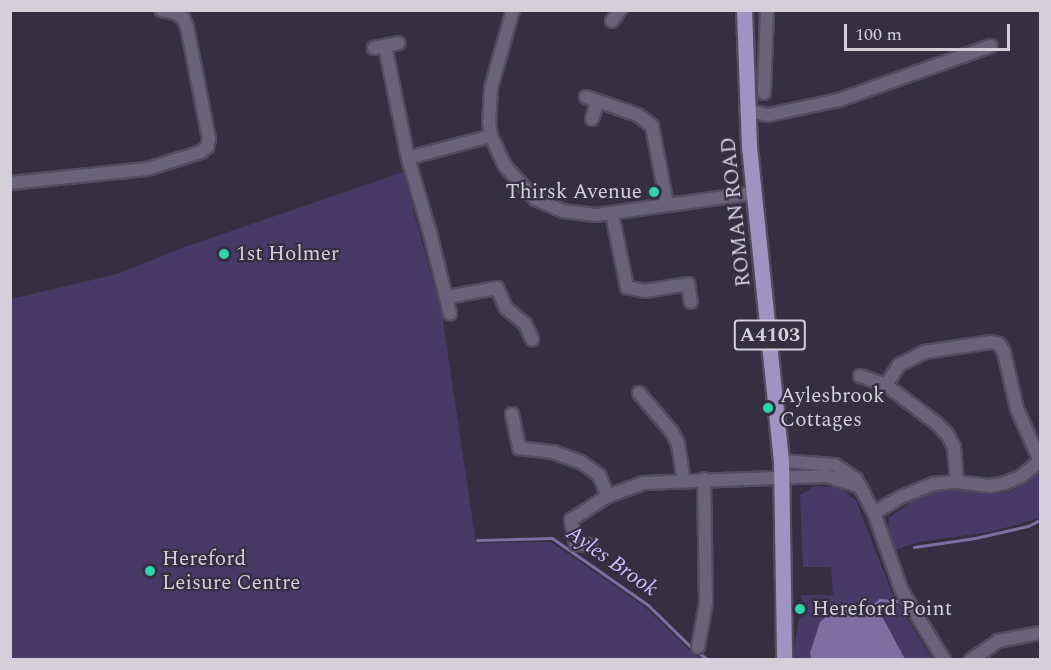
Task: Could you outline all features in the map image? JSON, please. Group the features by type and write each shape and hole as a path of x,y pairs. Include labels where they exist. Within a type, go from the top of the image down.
{"main road":[{"name":"ROMAN ROAD","path":"744,10 746,110 782,461 784,660"}],"street":[{"path":"10,183 147,169 201,153 207,147 209,139 187,27 183,18 175,13 161,10"},
{"path":"513,10 491,88 488,106 491,135 505,166 535,199 578,215 612,213 754,193"},
{"path":"612,21 620,10"},
{"path":"764,93 766,10"},
{"path":"399,44 379,47 450,314"},
{"path":"746,110 768,115 839,100 991,46"},
{"path":"586,97 639,115 652,126 667,204"},
{"path":"592,119 598,101"},
{"path":"408,158 491,135"},
{"path":"612,213 627,286 645,291 688,284 691,302"},
{"path":"447,297 497,288 506,308 525,324 532,339"},
{"path":"874,513 925,486 957,482 996,486 1022,476 1040,461 1017,409 1004,352 999,345 991,342 924,352 899,365 886,385"},
{"path":"860,376 886,385 947,434 954,447 957,482"},
{"path":"639,393 672,432 678,444 684,480"},
{"path":"512,414 519,447 553,452 581,462 599,475 608,496"},
{"path":"782,461 835,465 849,473 874,513 902,591 944,660"},
{"path":"591,545 576,544 572,519 608,496 644,483 826,476 859,486"},
{"path":"698,648 706,603 704,479"},
{"path":"971,660 998,641 1041,633"}],"shaded area":[{"path":"403,172 442,315 476,543 551,542 644,606 689,650 703,659 11,659 11,299 117,274 182,248"},
{"path":"1040,473 1040,518 990,532 918,542 895,550 888,528 889,518 914,500 938,492 956,490 997,494 1016,489"},
{"path":"815,486 843,490 856,501 892,593 932,659 905,659 883,618 858,604 837,607 810,653 811,659 792,660 800,613 803,613 801,595 833,595 831,567 803,567 800,495"},
{"path":"858,604 883,618 905,659 811,659 810,653 820,622 837,607"}],"waterway":[{"path":"914,547 975,538 1028,526 1040,520"},
{"name":"Ayles Brook","path":"477,540 552,538 648,605 693,649 709,660"},
{"path":"868,610 880,600 897,601"}],"place":[{"name":"Thirsk Avenue","path":"654,192"},
{"name":"1st Holmer","path":"224,254"},
{"name":"Aylesbrook Cottages","path":"768,408"},
{"name":"Hereford Leisure Centre","path":"150,571"},
{"name":"Hereford Point","path":"800,609"}]}
